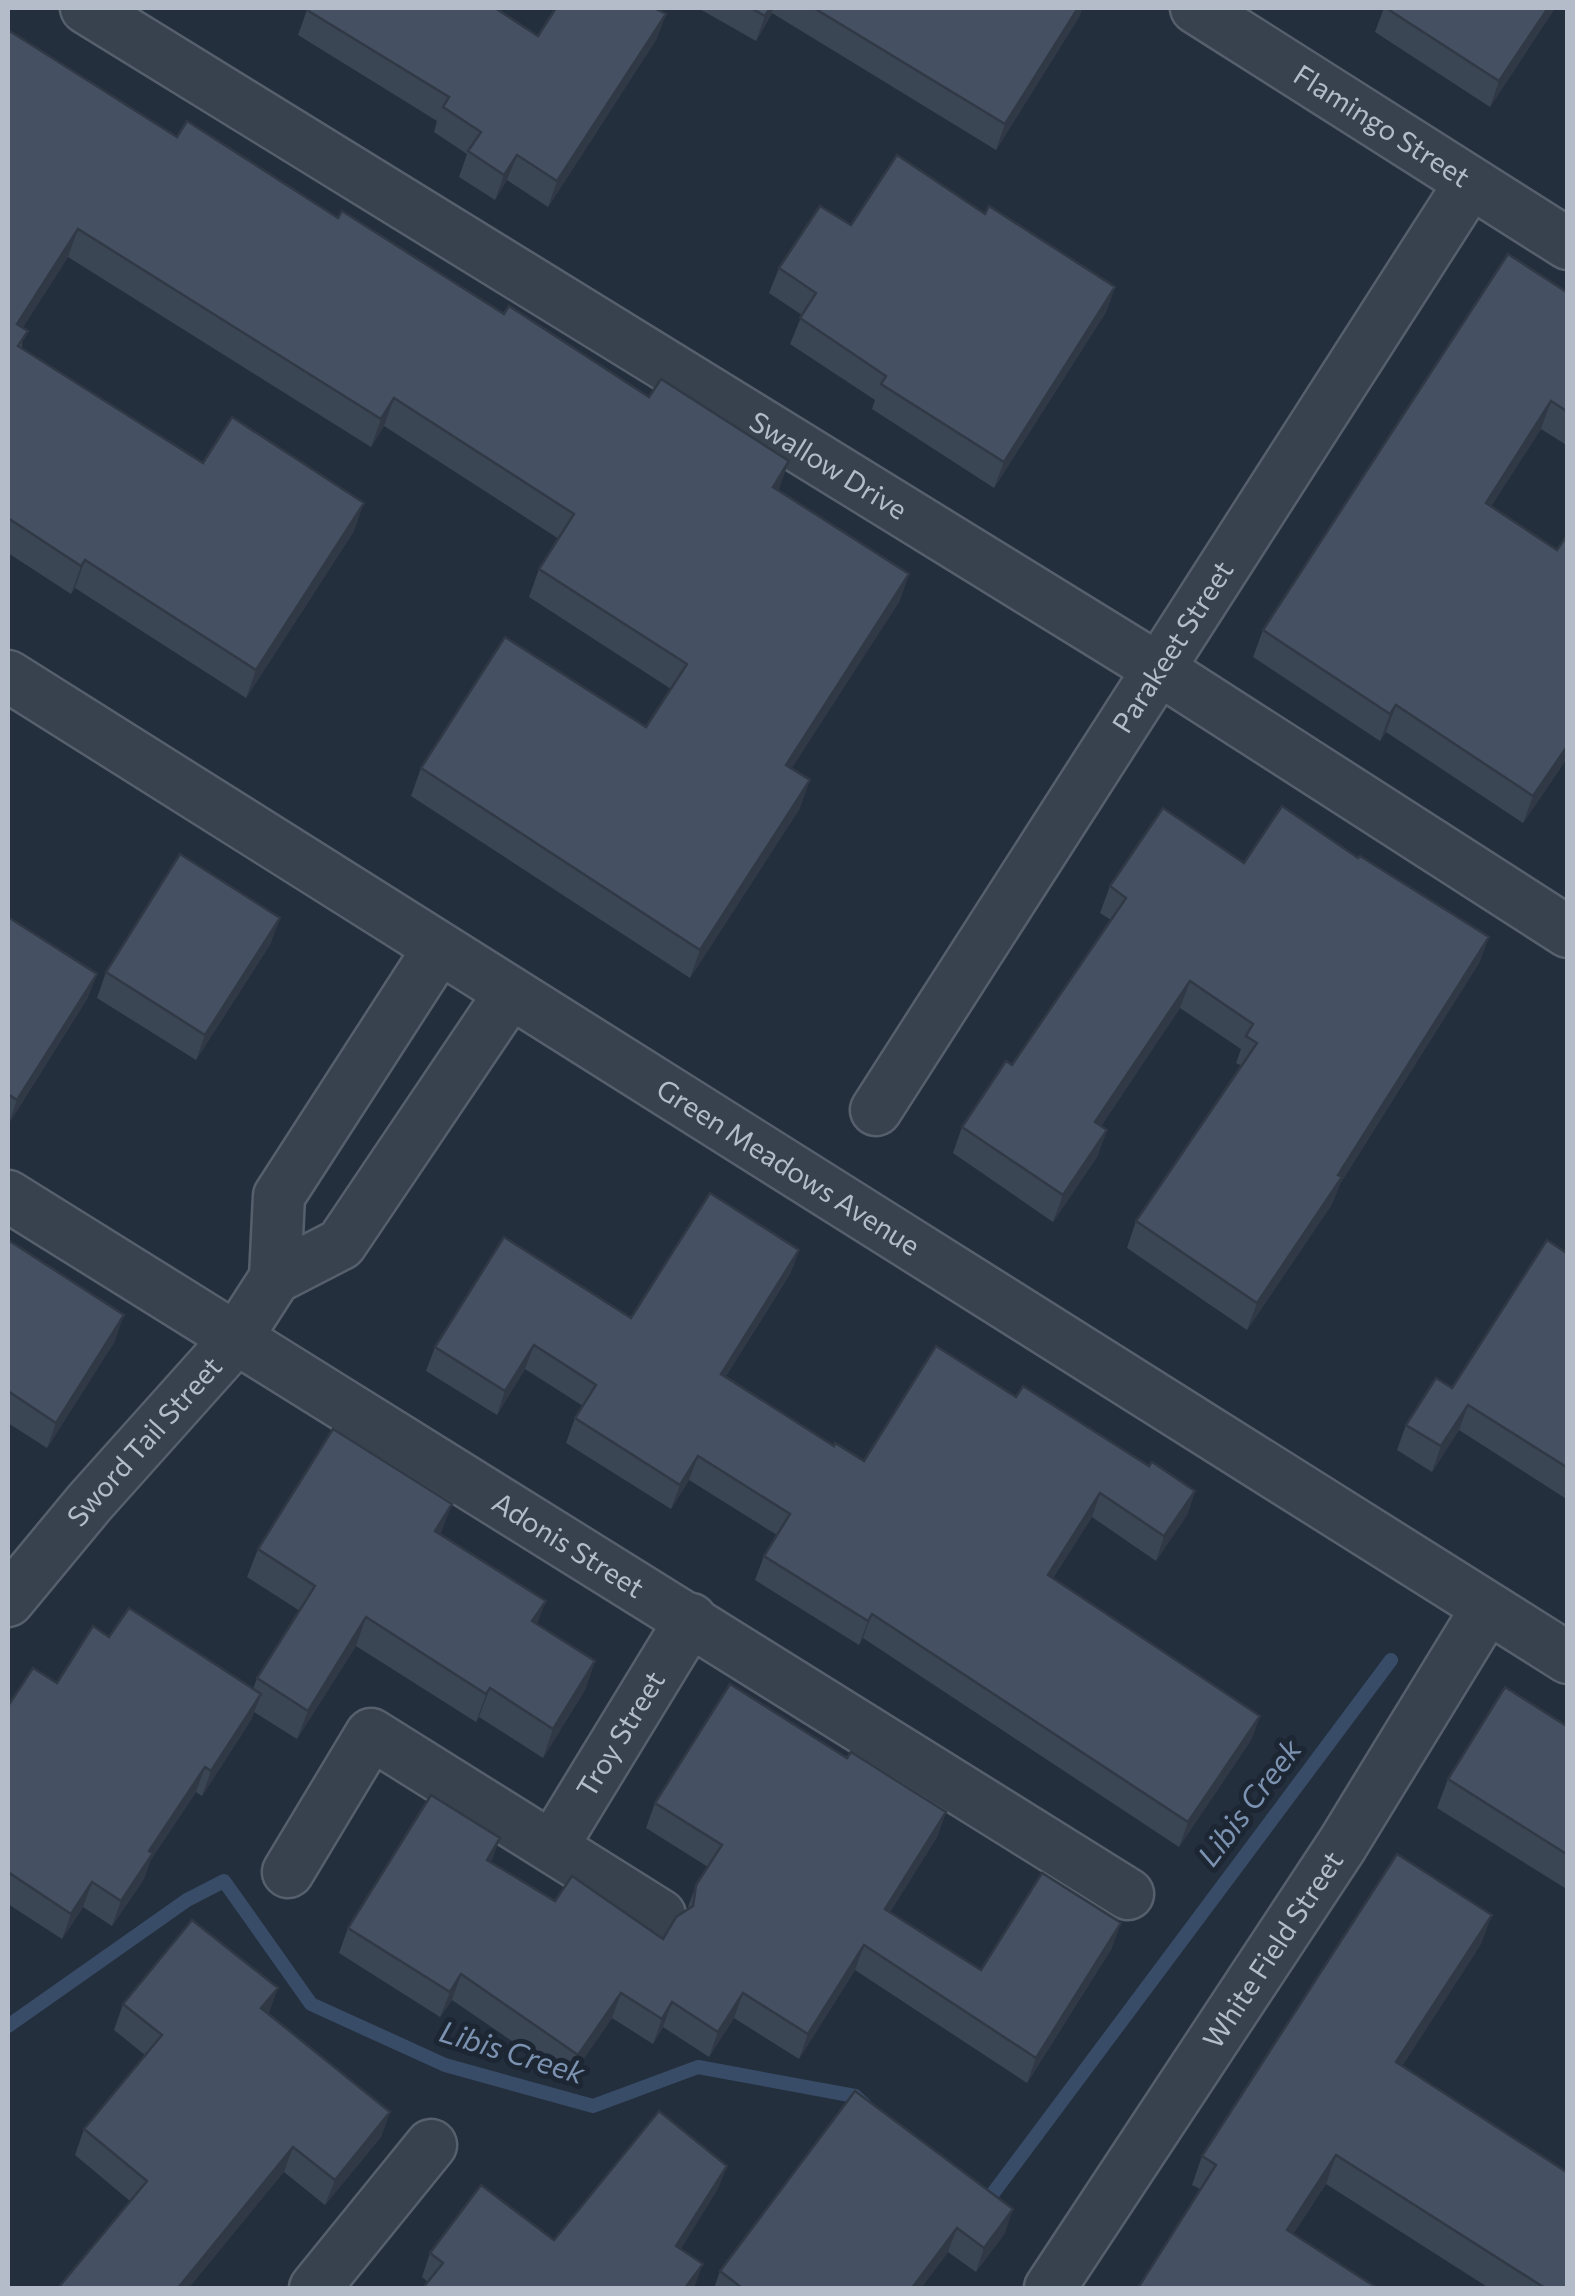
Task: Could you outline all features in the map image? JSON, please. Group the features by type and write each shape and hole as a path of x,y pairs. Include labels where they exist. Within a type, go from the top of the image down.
{"street":[{"name":"Swallow Drive","path":"86,8 1157,668 1568,932"},
{"name":"Flamingo Street","path":"1196,8 1568,244"},
{"name":"Parakeet Street","path":"876,1110 1470,183"},
{"name":"Green Meadows Avenue","path":"8,676 1568,1658"},
{"path":"275,1278 278,1196 439,948"},
{"name":"Sword Tail Street","path":"8,1601 90,1502 235,1340 275,1278 341,1244 510,993"},
{"path":"346,1095 412,1136"},
{"name":"Adonis Street","path":"8,1196 1128,1894"},
{"name":"White Field Street","path":"1050,2288 1342,1845 1487,1608"},
{"name":"Troy Street","path":"552,1847 691,1619"},
{"path":"288,1872 371,1734 660,1914"},
{"path":"315,2288 431,2145"}],"building":[{"path":"308,8 495,8 538,36 556,8 654,8 666,14 557,181 517,155 504,175 468,151 481,132 443,107 449,97"},
{"path":"751,8 770,8 765,16"},
{"path":"814,8 1078,8 1005,124"},
{"path":"1386,8 1548,8 1499,81"},
{"path":"8,30 177,137 187,121 338,218 342,211 504,314 509,306 649,397 661,379 789,461 773,487 909,574 786,765 810,780 700,950 421,768 505,637 646,727 687,664 539,569 574,514 394,398 381,419 78,229 17,324 28,331 18,346 203,463 232,417 364,503 256,670 85,560 81,566 8,518"},
{"path":"897,155 985,214 989,206 1115,287 1004,462 881,384 886,376 800,318 816,293 779,268 820,206 851,225"},
{"path":"1508,254 1568,293 1568,412 1551,401 1486,503 1557,550 1568,534 1568,745 1533,796 1396,705 1390,714 1263,630"},
{"path":"1282,806 1358,858 1489,937 1338,1175 1342,1177 1257,1303 1136,1221 1257,1043 1246,1036 1253,1024 1190,981 1095,1122 1107,1130 1063,1195 962,1127 1006,1061 1012,1065 1126,898 1110,886 1163,808 1244,863"},
{"path":"180,854 280,918 205,1035 106,972"},
{"path":"8,917 97,974 17,1100 8,1094"},
{"path":"710,1193 799,1250 721,1374 834,1446 835,1443 864,1461 936,1346 1016,1397 1023,1386 1195,1491 1164,1536 1100,1493 1048,1575 1260,1716 1188,1822 872,1614 868,1621 764,1556 790,1514 698,1456 680,1485 575,1418 596,1385 534,1345 505,1391 435,1347 504,1237 631,1318"},
{"path":"8,1240 124,1315 56,1423 8,1391"},
{"path":"1547,1240 1568,1254 1568,1468 1468,1405 1441,1446 1406,1425 1436,1378 1452,1388"},
{"path":"333,1429 452,1504 435,1531 546,1601 532,1621 595,1661 553,1729 490,1688 486,1694 366,1617 308,1711 257,1678 315,1586 258,1549"},
{"path":"129,1608 261,1694 211,1771 205,1767 121,1901 92,1882 71,1914 8,1872 8,1706 33,1668 57,1683 93,1626 109,1637"},
{"path":"730,1684 847,1758 851,1752 946,1812 885,1909 981,1970 1042,1873 1121,1923 1036,2058 864,1945 808,2034 743,1993 718,2032 672,2002 662,2019 621,1993 578,2055 461,1974 450,1992 348,1928 431,1795 500,1838 487,1860 555,1901 572,1876 663,1939 676,1917 693,1906 696,1885 722,1845 655,1803"},
{"path":"1505,1687 1568,1727 1568,1855 1448,1779"},
{"path":"1397,1854 1492,1915 1396,2062 1568,2173 1568,2288 1545,2288 1336,2155 1287,2230 1377,2288 1138,2288 1216,2165 1202,2156"},
{"path":"192,1920 278,1988 261,2008 390,2112 335,2180 293,2147 178,2288 58,2288 147,2181 84,2129 162,2035 123,2004"},
{"path":"855,2091 1013,2209 984,2248 957,2228 912,2288 742,2288 720,2271"},
{"path":"659,2111 727,2166 676,2246 703,2264 685,2288 423,2288 443,2263 430,2253 481,2185 554,2240"}],"waterway":[{"name":"Libis Creek","path":"982,2208 1391,1660"},
{"name":"Libis Creek","path":"8,2026 187,1900 224,1881 311,2004 445,2065 593,2106 698,2067 855,2096 865,2105"}]}
